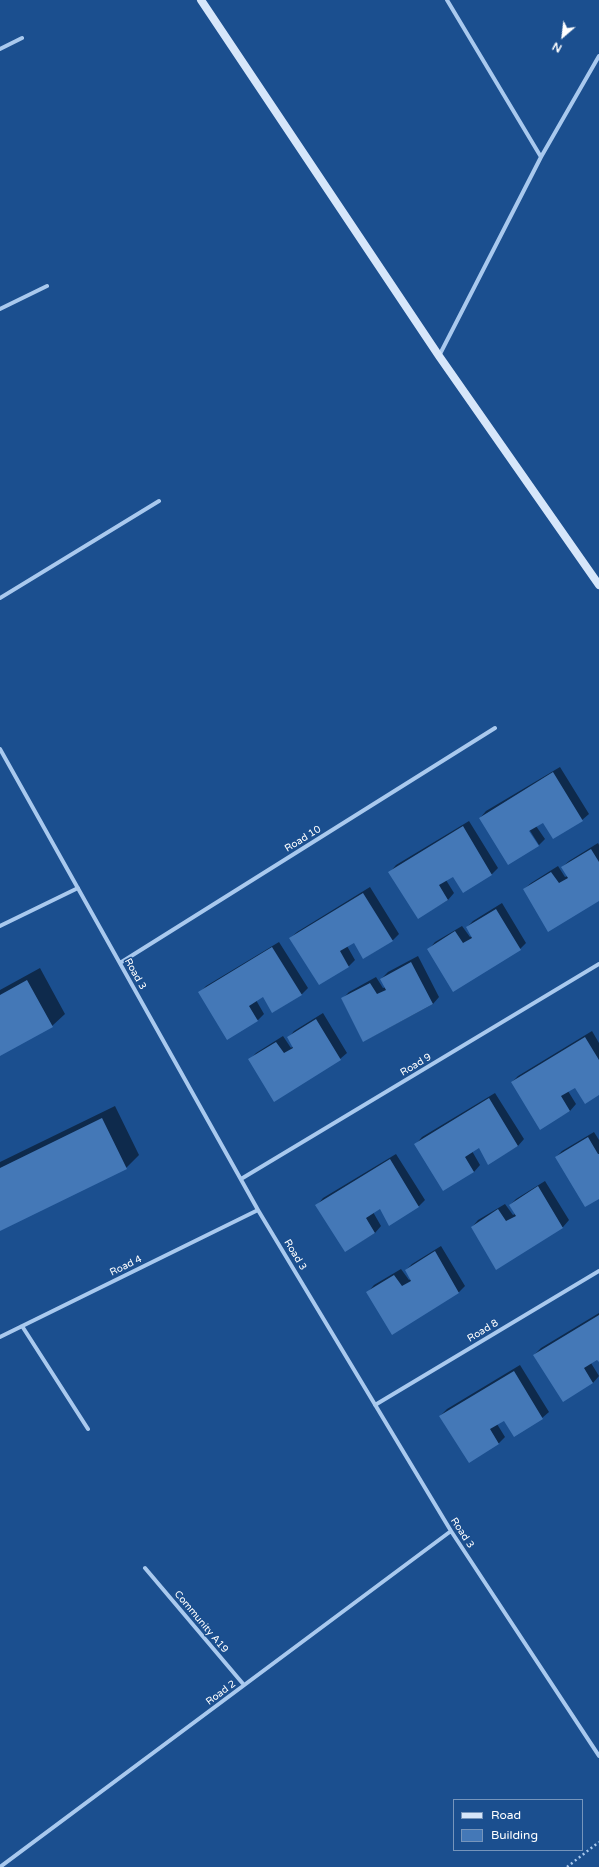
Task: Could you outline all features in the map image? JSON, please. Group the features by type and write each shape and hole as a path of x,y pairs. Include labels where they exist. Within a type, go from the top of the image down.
{"main road":[{"path":"201,0 439,356 599,585"}],"street":[{"path":"447,0 541,156"},
{"path":"0,49 22,38"},
{"path":"439,356 541,156 599,56"},
{"path":"0,309 47,286"},
{"path":"0,598 159,501"},
{"name":"Road 10","path":"120,963 495,728"},
{"name":"Road 3","path":"0,749 258,1210 451,1531 599,1756"},
{"path":"0,926 78,888"},
{"name":"Road 9","path":"241,1179 599,964"},
{"name":"Road 4","path":"0,1337 258,1210"},
{"name":"Road 8","path":"375,1405 599,1272"},
{"path":"22,1326 88,1428"},
{"name":"Road 2","path":"0,1867 451,1531"},
{"name":"Community A19","path":"145,1568 244,1685"},
{"path":"6,1862 11,1867"}],"path":[{"path":"567,1867 599,1842"}],"building":[{"path":"553,772 583,821 553,839 543,823 529,831 539,846 508,865 479,818"},
{"path":"463,826 492,875 463,893 453,877 439,885 448,900 418,919 388,872"},
{"path":"591,849 599,862 599,901 548,932 523,889 551,872 559,883 568,878 561,867"},
{"path":"363,893 393,941 363,959 354,943 340,951 349,967 319,985 289,938"},
{"path":"496,909 521,950 453,992 427,949 455,931 463,943 472,938 466,927"},
{"path":"272,947 302,995 272,1013 263,997 249,1006 258,1021 227,1040 198,992"},
{"path":"411,962 433,1004 363,1042 341,998 370,983 377,994 386,990 380,979"},
{"path":"27,980 53,1027 0,1056 0,995"},
{"path":"316,1019 341,1060 274,1102 248,1059 276,1042 284,1053 293,1048 287,1037"},
{"path":"585,1037 599,1060 599,1095 585,1104 575,1088 561,1096 570,1111 540,1130 511,1082"},
{"path":"489,1098 518,1146 488,1165 479,1148 465,1157 474,1172 443,1191 414,1144"},
{"path":"102,1118 127,1169 0,1231 0,1168"},
{"path":"588,1137 599,1154 599,1199 585,1207 555,1157"},
{"path":"390,1159 419,1207 389,1226 380,1209 366,1218 375,1233 345,1252 315,1205"},
{"path":"538,1186 563,1228 496,1270 471,1227 498,1209 506,1221 516,1216 509,1205"},
{"path":"435,1251 459,1293 392,1335 366,1292 394,1275 402,1286 411,1281 405,1270"},
{"path":"599,1315 599,1362 597,1360 584,1368 593,1383 563,1402 533,1355"},
{"path":"514,1371 543,1419 514,1437 504,1421 490,1429 499,1444 469,1463 439,1416"}]}
